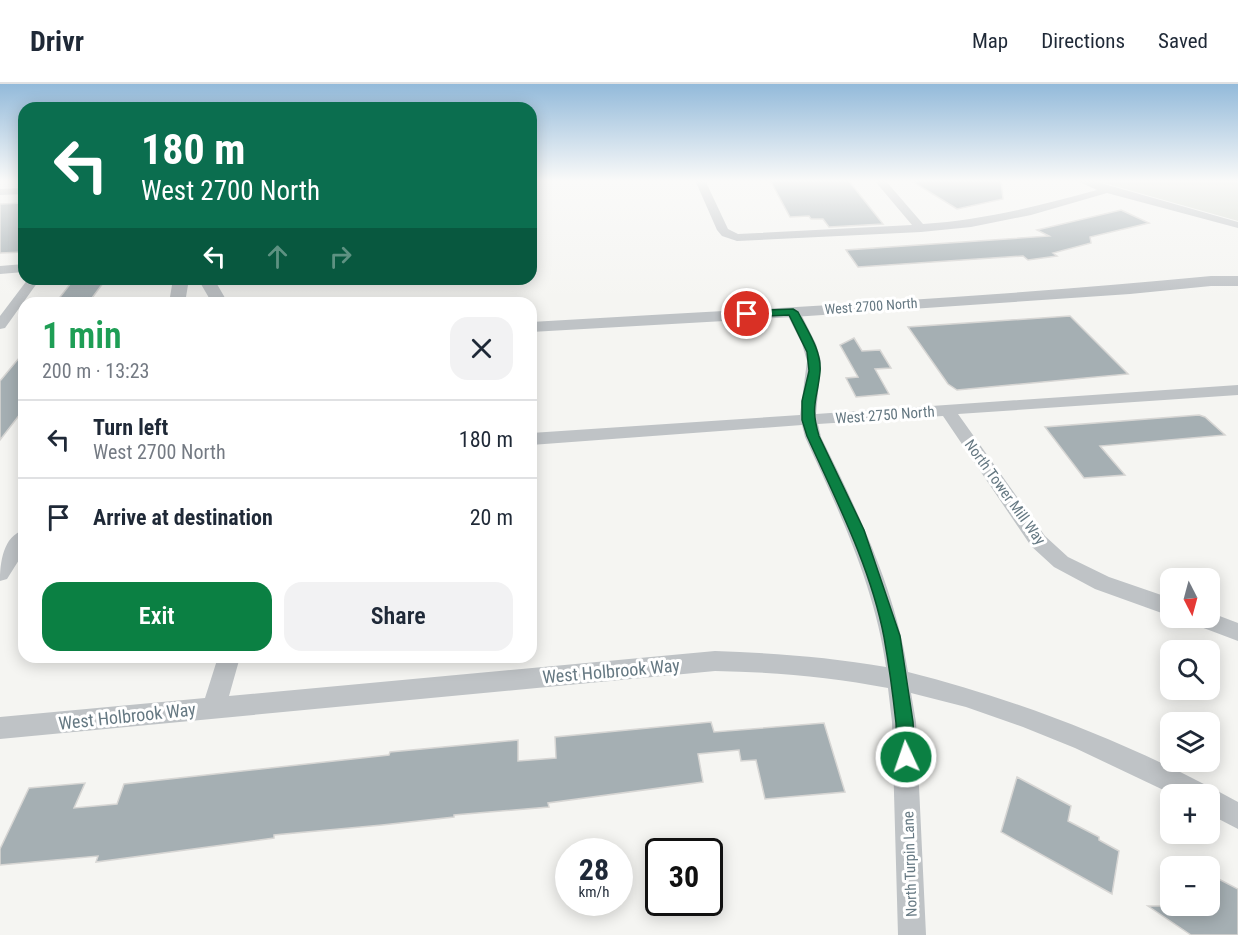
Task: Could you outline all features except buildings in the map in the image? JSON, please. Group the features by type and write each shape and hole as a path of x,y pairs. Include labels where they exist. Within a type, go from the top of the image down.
{"street":[{"path":"718,220 723,230 731,236 745,238 921,229 994,220"},
{"path":"913,220 921,229"},
{"path":"1218,220 1238,225"},
{"path":"0,270 18,268"},
{"name":"West 2700 North","path":"1210,281 1238,274"},
{"name":"West 2700 North","path":"537,327 793,312 1210,281 1238,281"},
{"path":"0,325 18,301"},
{"name":"North Turpin Lane","path":"793,312 809,344 814,361 813,381 808,401 808,420 813,436 857,530 892,636 904,722 912,935"},
{"name":"West 2750 North","path":"537,439 1238,390"},
{"name":"North Tower Mill Way","path":"947,410 1038,541 1061,562 1102,583 1160,603"},
{"path":"0,573 18,546"},
{"path":"1220,625 1238,632"},
{"name":"West Holbrook Way","path":"0,728 714,661 795,663 898,678 982,702 1087,740 1177,784"},
{"path":"214,708 227,663"},
{"path":"1220,806 1238,816"}],"route":[{"path":"747,314 793,312 812,352 814,371 809,391 808,420 813,436 857,530 884,607 892,636 904,722 906,757"}]}
